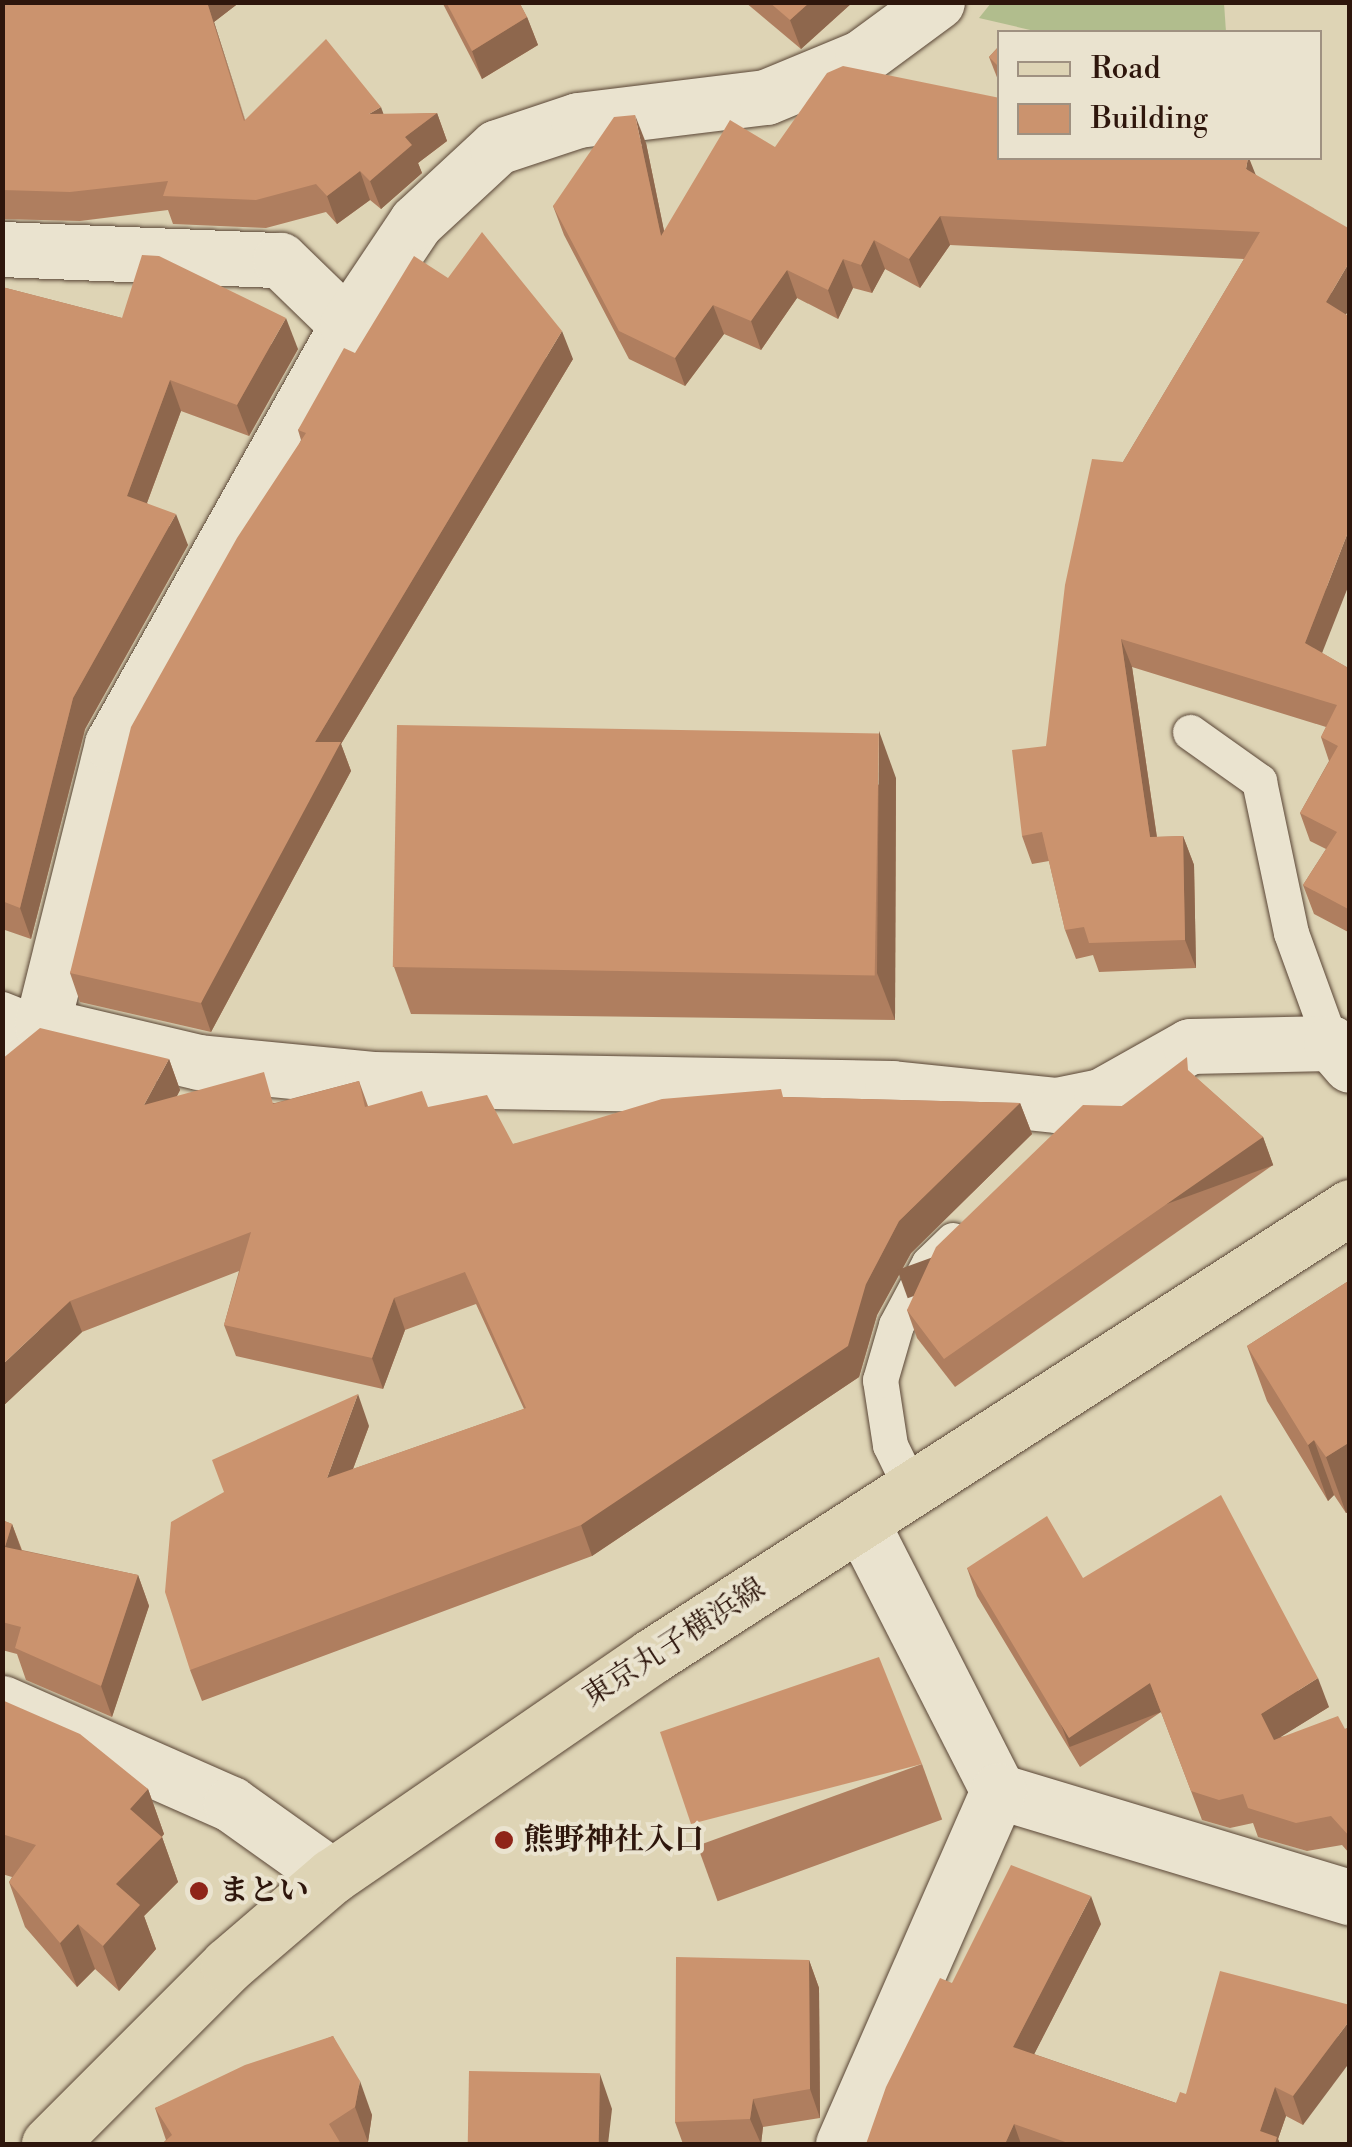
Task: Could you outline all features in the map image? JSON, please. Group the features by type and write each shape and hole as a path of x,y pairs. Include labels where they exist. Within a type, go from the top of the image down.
{"main road":[{"name":"東京丸子横浜線","path":"48,2144 216,1977 332,1876 861,1522 1350,1207"}],"street":[{"path":"2,1063 22,1017 112,744 347,325 416,222 497,147 578,120 766,97 862,58 937,2"},
{"path":"2,249 280,260 347,325"},
{"path":"22,1017 198,1062 372,1079 892,1088 1056,1106 1101,1096 1190,1046 1340,1054"},
{"path":"861,1522 998,1790 1350,1897"},
{"path":"2,1703 231,1804 332,1876"},
{"path":"843,2144 998,1790"}],"lane":[{"path":"1190,732 1259,781 1291,933 1340,1054"},
{"path":"1058,1138 1101,1096"},
{"path":"912,1490 890,1445 880,1380 896,1325 929,1263 972,1221"}],"green space":[{"path":"991,3 1224,3 1226,30 1030,30 979,18"}],"building":[{"path":"2,2 207,2 244,121 326,39 381,107 369,114 437,113 405,137 412,145 370,181 360,171 327,196 316,184 256,200 163,196 168,181 70,192 2,190"},
{"path":"446,2 519,2 527,17 472,51"},
{"path":"769,2 810,2 790,20"},
{"path":"997,48 997,65 989,57"},
{"path":"843,66 997,97 997,160 1248,160 1246,169 1350,229 1350,261 1326,302 1350,317 1350,527 1305,643 1350,669 1350,910 1303,885 1337,832 1300,813 1338,746 1321,737 1337,705 1121,639 1150,837 1183,836 1185,940 1089,943 1084,927 1065,930 1042,832 1022,836 1012,750 1046,746 1065,585 1092,459 1123,462 1260,232 940,216 909,259 874,240 861,265 843,259 828,290 787,270 751,321 713,305 675,358 619,331 553,206 614,117 635,115 661,236 730,120 775,147 827,73"},
{"path":"482,232 562,331 315,742 341,742 201,1003 70,973 131,727 237,538 306,433 298,430 344,348 355,353 414,256 448,278"},
{"path":"142,255 159,256 286,318 237,405 170,380 127,496 176,514 73,698 20,908 2,901 2,287 122,318"},
{"path":"397,725 879,733 875,975 393,967"},
{"path":"40,1028 169,1059 144,1105 264,1072 273,1104 359,1081 365,1107 422,1091 428,1107 487,1095 513,1144 662,1099 781,1089 783,1097 1020,1103 899,1221 866,1284 848,1346 581,1525 190,1670 165,1592 171,1522 224,1492 212,1460 358,1394 327,1478 526,1408 465,1272 394,1298 372,1358 224,1325 251,1232 70,1301 2,1365 2,1059"},
{"path":"1187,1057 1188,1070 1263,1137 944,1359 907,1310 936,1247 1083,1105 1122,1106"},
{"path":"1350,1280 1350,1442 1326,1457 1314,1440 1308,1445 1247,1346"},
{"path":"1221,1495 1318,1678 1261,1714 1274,1740 1338,1716 1345,1729 1350,1727 1350,1837 1331,1816 1296,1823 1248,1808 1243,1794 1219,1800 1191,1791 1150,1683 1069,1738 967,1568 1047,1516 1083,1578"},
{"path":"2,1520 12,1524 5,1547 138,1575 101,1686 15,1648 21,1627 2,1622"},
{"path":"879,1657 922,1764 691,1824 660,1732"},
{"path":"2,1700 80,1734 148,1789 130,1809 162,1837 116,1884 140,1905 103,1946 78,1924 60,1943 9,1882 36,1845 2,1834"},
{"path":"1011,1865 1091,1896 1013,2047 1176,2103 1180,2092 1186,2094 1220,1971 1350,2005 1350,2020 1293,2096 1275,2087 1260,2131 1277,2137 1275,2144 1071,2144 1014,2124 1005,2144 866,2144 886,2087 940,1978 952,1983"},
{"path":"676,1957 809,1960 810,2089 753,2099 750,2119 675,2122"},
{"path":"333,2036 360,2081 355,2107 329,2124 341,2144 162,2144 172,2135 155,2108 245,2065"},
{"path":"469,2071 600,2073 599,2144 468,2144"}],"place":[{"name":"熊野神社入口","path":"504,1840"},
{"name":"まとい","path":"199,1891"}]}
